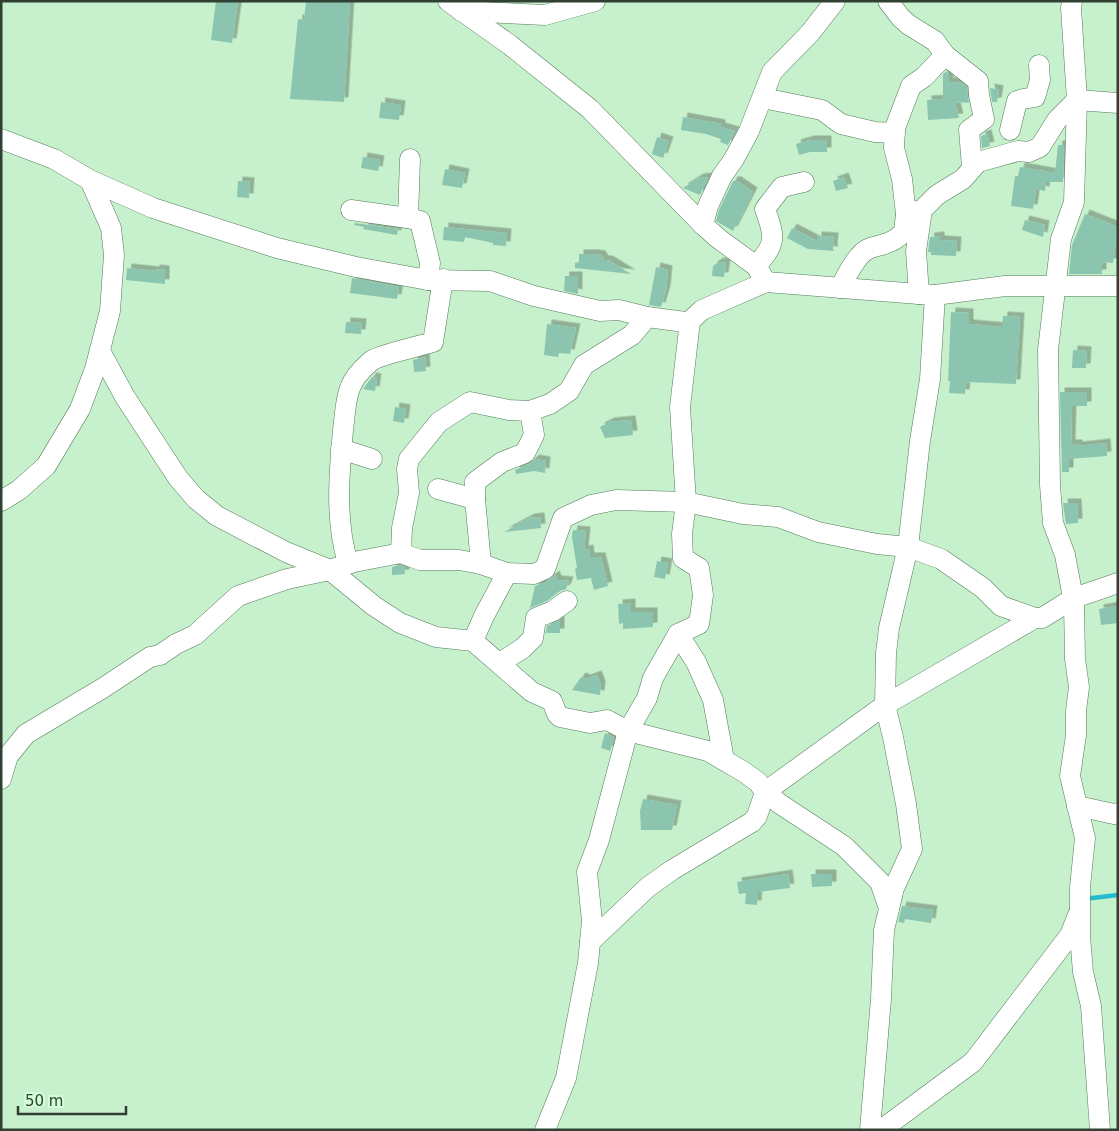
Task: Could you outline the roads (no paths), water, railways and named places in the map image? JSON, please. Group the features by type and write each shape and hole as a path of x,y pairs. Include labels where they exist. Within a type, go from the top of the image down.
{"street":[{"path":"454,6 545,16 595,1"},
{"path":"703,225 708,206 722,176 734,159 749,131 772,72 810,33 835,1"},
{"path":"888,1 901,18 936,42 945,55 978,81 984,119 969,130 972,167"},
{"path":"1072,1 1077,100 1074,202 1060,240 1048,358 1050,485 1053,523 1065,555 1074,598 1075,659 1079,687 1076,735 1070,776 1085,838 1080,887 1083,972 1091,1006 1100,1130"},
{"path":"454,6 510,45 590,109 703,225 761,274 840,288 927,295 1005,286 1117,287"},
{"path":"870,1130 881,999 884,930 894,888 910,853 912,844 895,746 885,705 886,653 908,547 920,442 930,379 927,295 916,251 914,212 902,179 894,148 895,128 911,86 924,77 945,55"},
{"path":"1035,97 1040,80 1039,65"},
{"path":"1035,97 1057,120"},
{"path":"1010,130 1017,102 1024,98 1035,97"},
{"path":"763,98 818,109 841,124 875,132 895,133"},
{"path":"840,288 862,252 868,248 887,244 904,232 914,212 963,179 978,162 1018,151 1029,152 1040,147 1057,120 1077,100 1118,103"},
{"path":"1,140 54,158 90,180 153,208 277,248 356,267 435,280 490,281 534,296 600,311 619,310 648,317 685,322 690,321 702,310 761,274 773,233 765,209 782,187 804,182"},
{"path":"408,218 410,159"},
{"path":"1,501 19,490 46,466 80,409 100,351 110,307 113,248 111,228 90,180"},
{"path":"339,567 343,543 339,496 342,449 346,402 352,383 372,360 433,342 435,280 420,221 351,210"},
{"path":"401,553 402,528 409,494 407,469 409,458 436,425 470,402 513,410 530,411 556,401 569,391 584,365 632,335 648,317"},
{"path":"545,1130 566,1078 590,942 592,921 587,872 598,840 628,731 647,698 653,678 678,634 699,624 703,595 699,568 683,558 682,534 686,502 680,407 690,321"},
{"path":"100,351 125,397 178,478 196,499 218,516 248,534 286,552 339,567 374,606 400,623 436,637 473,641 532,692 552,701 560,717 590,724 607,720 628,731 708,751 724,760 758,782 765,792 780,804 844,846 880,882 889,908"},
{"path":"481,564 475,482 502,462 525,453 534,435 530,411"},
{"path":"342,449 372,459"},
{"path":"438,489 475,499"},
{"path":"1,779 8,756 26,734 103,688 150,657 160,655 176,644 195,635 233,599 286,580 401,553 420,560 459,560 481,564 507,573 534,574 545,569 563,518 588,506 616,500 686,502 743,514 770,516 818,532 877,544 908,547 941,559 983,588 1001,606 1035,618 1042,618 1074,598 1118,583"},
{"path":"473,641 507,573"},
{"path":"500,663 533,638 536,618 552,611 567,601"},
{"path":"590,942 648,887 672,870 752,822 757,816 765,792 885,705 1035,618"},
{"path":"678,634 696,662 712,700 724,760"},
{"path":"1077,806 1114,814 1118,813"},
{"path":"881,1130 973,1062 1070,935 1080,912"}],"waterway":[{"path":"1084,899 1118,895"}]}
